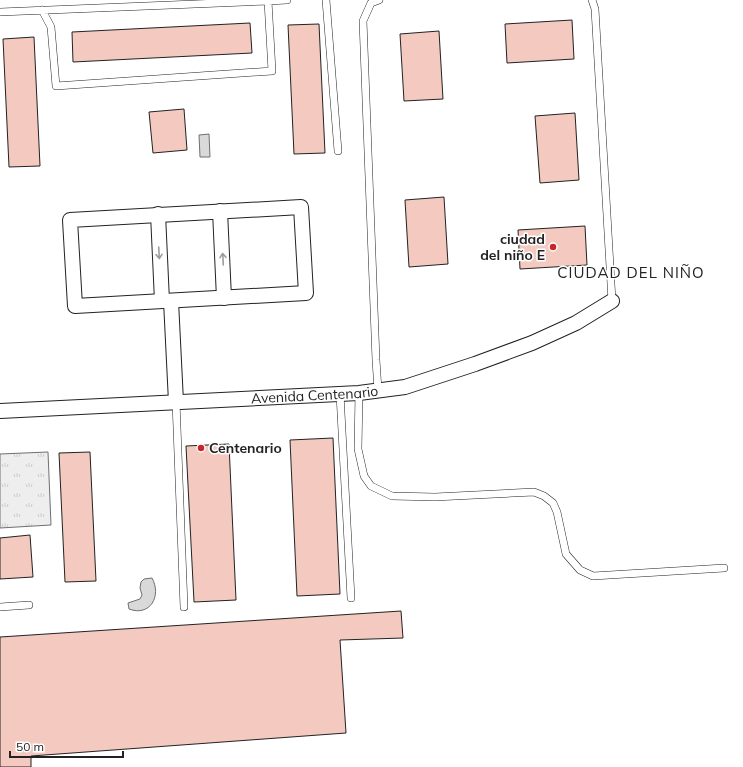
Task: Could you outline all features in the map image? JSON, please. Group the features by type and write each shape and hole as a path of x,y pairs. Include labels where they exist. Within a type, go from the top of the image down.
{"street":[{"path":"301,206 306,293 75,306 70,220 220,211 301,206"},
{"path":"220,211 224,298"},
{"path":"158,214 176,402"},
{"name":"Avenida Centenario","path":"0,411 359,393 405,387 476,364 532,342 576,323 612,301"}],"lane":[{"path":"0,12 287,0"},
{"path":"326,0 338,151"},
{"path":"378,390 363,21 371,3 379,0"},
{"path":"592,0 594,9 612,301"},
{"path":"42,10 51,26 56,86 272,71 268,1"},
{"path":"359,393 358,449 364,476 371,486 392,496 435,497 534,492 544,496 553,503 557,512 566,554 580,570 593,576 724,568"},
{"path":"340,394 351,598"},
{"path":"176,402 184,608"},
{"path":"0,608 29,605"}],"green space":[{"path":"48,452 51,525 0,528 0,454"}],"shaded area":[{"path":"209,134 210,157 200,157 199,135"},
{"path":"152,578 156,592 152,603 143,610 136,611 129,609 128,603 140,599 142,595 140,588 141,582 144,579"}],"building":[{"path":"572,20 574,59 507,63 505,24"},
{"path":"250,23 252,53 73,62 72,32"},
{"path":"319,24 325,153 294,154 288,25"},
{"path":"439,31 443,99 404,101 400,34"},
{"path":"34,37 40,166 9,167 3,39"},
{"path":"184,109 187,150 153,153 149,112"},
{"path":"575,113 579,180 540,183 535,116"},
{"path":"444,197 448,264 409,267 405,200"},
{"name":"ciudad del niño E","path":"585,226 587,265 520,269 518,230"},
{"path":"333,438 340,594 297,596 290,440"},
{"path":"229,444 236,600 194,602 186,446"},
{"path":"90,452 96,581 65,582 59,453"},
{"path":"30,535 33,577 0,579 0,538"},
{"path":"401,611 403,638 340,640 346,733 31,756 31,767 0,767 0,637"}],"place":[{"name":"ciudad del niño E","path":"553,247"},
{"name":"Centenario","path":"201,448"}],"district":[{"name":"CIUDAD DEL NIÑO","path":"631,273"}]}
